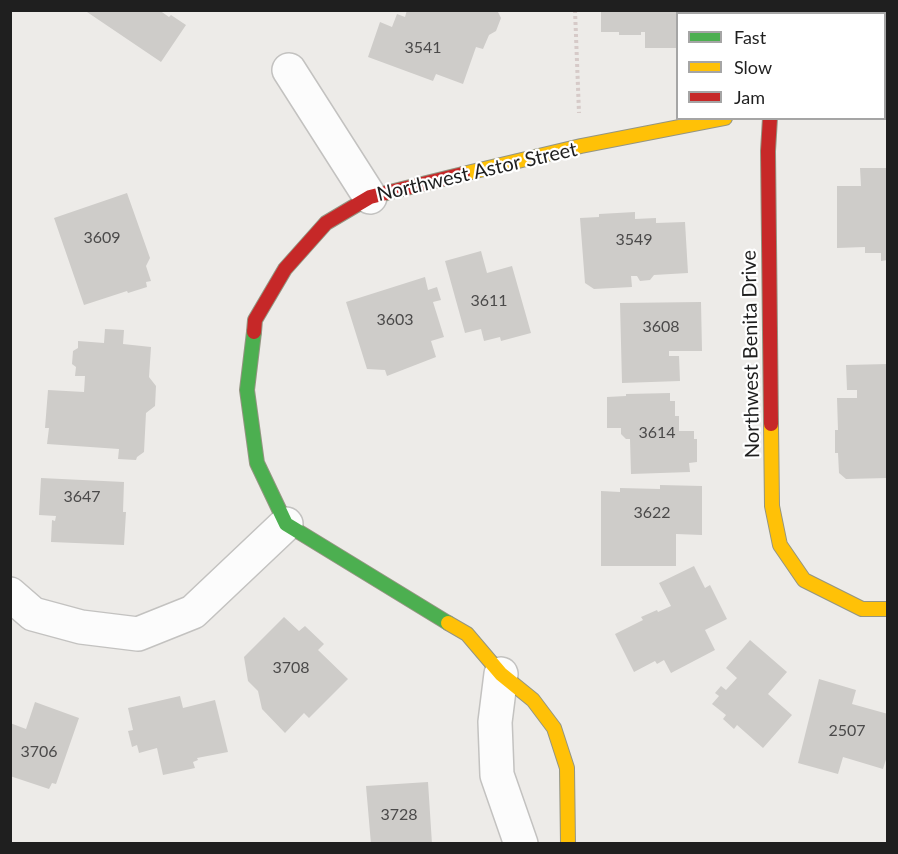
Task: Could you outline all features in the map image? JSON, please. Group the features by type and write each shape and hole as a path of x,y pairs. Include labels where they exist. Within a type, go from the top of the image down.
{"street":[{"path":"289,70 370,197"},
{"name":"Northwest Astor Street","path":"286,524 257,463 247,390 255,320 285,269 326,223 370,197 581,147 715,120"},
{"name":"Northwest Benita Drive","path":"770,120 768,152 772,506 780,545 804,580 862,609 888,609"},
{"path":"10,594 33,614 81,627 138,634 193,612 286,524 467,634 501,674 533,700 554,728 567,768 568,843"},
{"path":"501,674 495,722 497,776 521,843"}],"path":[{"path":"575,10 581,147"}],"building":[{"path":"89,10 159,10 186,25 161,62 87,12"},
{"path":"407,10 497,10 501,18 496,31 489,35 483,49 476,47 463,84 436,74 433,81 368,57 380,22 392,27 397,14 405,17"},
{"path":"601,10 686,10 686,12 676,12 676,48 645,48 645,32 641,32 641,35 619,35 619,32 601,32"},
{"path":"697,10 780,10 780,12 697,12"},
{"path":"795,10 885,10 885,12 795,12"},
{"path":"860,168 888,168 888,260 881,261 881,253 865,253 865,247 837,248 837,186 861,186"},
{"path":"127,193 150,258 146,266 151,281 146,282 147,287 84,305 54,218"},
{"path":"635,212 635,219 656,218 656,223 685,222 688,273 654,275 650,280 640,281 637,276 631,276 632,287 594,289 585,283 580,218 599,217 599,214"},
{"path":"481,251 487,273 512,266 531,333 501,341 500,337 484,341 481,329 465,333 445,261"},
{"path":"425,277 428,290 437,287 441,300 433,302 444,337 431,341 436,357 387,376 385,370 367,369 346,302"},
{"path":"701,302 702,351 669,351 669,356 679,356 680,381 622,383 620,303"},
{"path":"105,329 124,330 123,344 151,347 149,377 156,386 155,406 146,413 144,452 136,460 118,459 119,449 47,444 49,428 45,428 48,390 84,392 85,376 75,376 76,367 72,364 73,351 78,348 78,341 104,343"},
{"path":"888,364 887,478 846,479 839,473 838,453 835,453 835,430 838,430 837,398 857,398 857,390 847,390 846,365"},
{"path":"670,393 670,401 675,401 675,416 679,416 679,431 694,431 694,439 697,439 697,462 689,463 690,472 631,474 630,439 626,439 621,434 621,428 607,428 607,397"},
{"path":"41,478 124,482 123,512 126,512 124,545 51,542 52,520 55,521 56,516 39,515"},
{"path":"660,485 702,486 702,535 676,534 676,566 601,566 601,491 620,492 620,488 660,489"},
{"path":"694,566 705,588 710,585 727,619 705,630 715,650 671,673 664,660 657,664 655,661 634,672 615,634 643,620 641,617 671,606 659,583"},
{"path":"284,617 299,631 305,626 324,644 318,650 348,679 309,718 304,713 285,733 262,709 258,691 248,681 244,657"},
{"path":"750,640 787,672 768,694 792,715 763,748 737,725 734,729 723,719 726,715 712,704 719,696 715,693 721,686 726,690 737,678 726,668"},
{"path":"819,679 856,690 852,704 888,714 888,753 883,769 843,757 838,774 798,763"},
{"path":"180,696 183,708 215,700 228,752 197,758 198,760 193,762 195,768 163,775 157,748 139,753 137,745 132,747 128,731 133,730 128,708"},
{"path":"35,702 79,718 56,784 52,783 49,789 10,776 10,723 26,729"},
{"path":"428,782 432,844 371,844 366,786"}],"traffic: fast":[{"path":"254,332 247,390 257,463 286,524 448,623"}],"traffic: slow":[{"path":"463,174 581,146 715,120"},
{"path":"771,424 772,506 780,545 804,580 862,609 888,609"},
{"path":"448,623 467,634 501,674 533,700 554,728 567,768 568,844"}],"traffic: jam":[{"path":"770,120 768,151 771,424"},
{"path":"254,332 255,320 285,269 326,223 370,197 463,174"}]}
